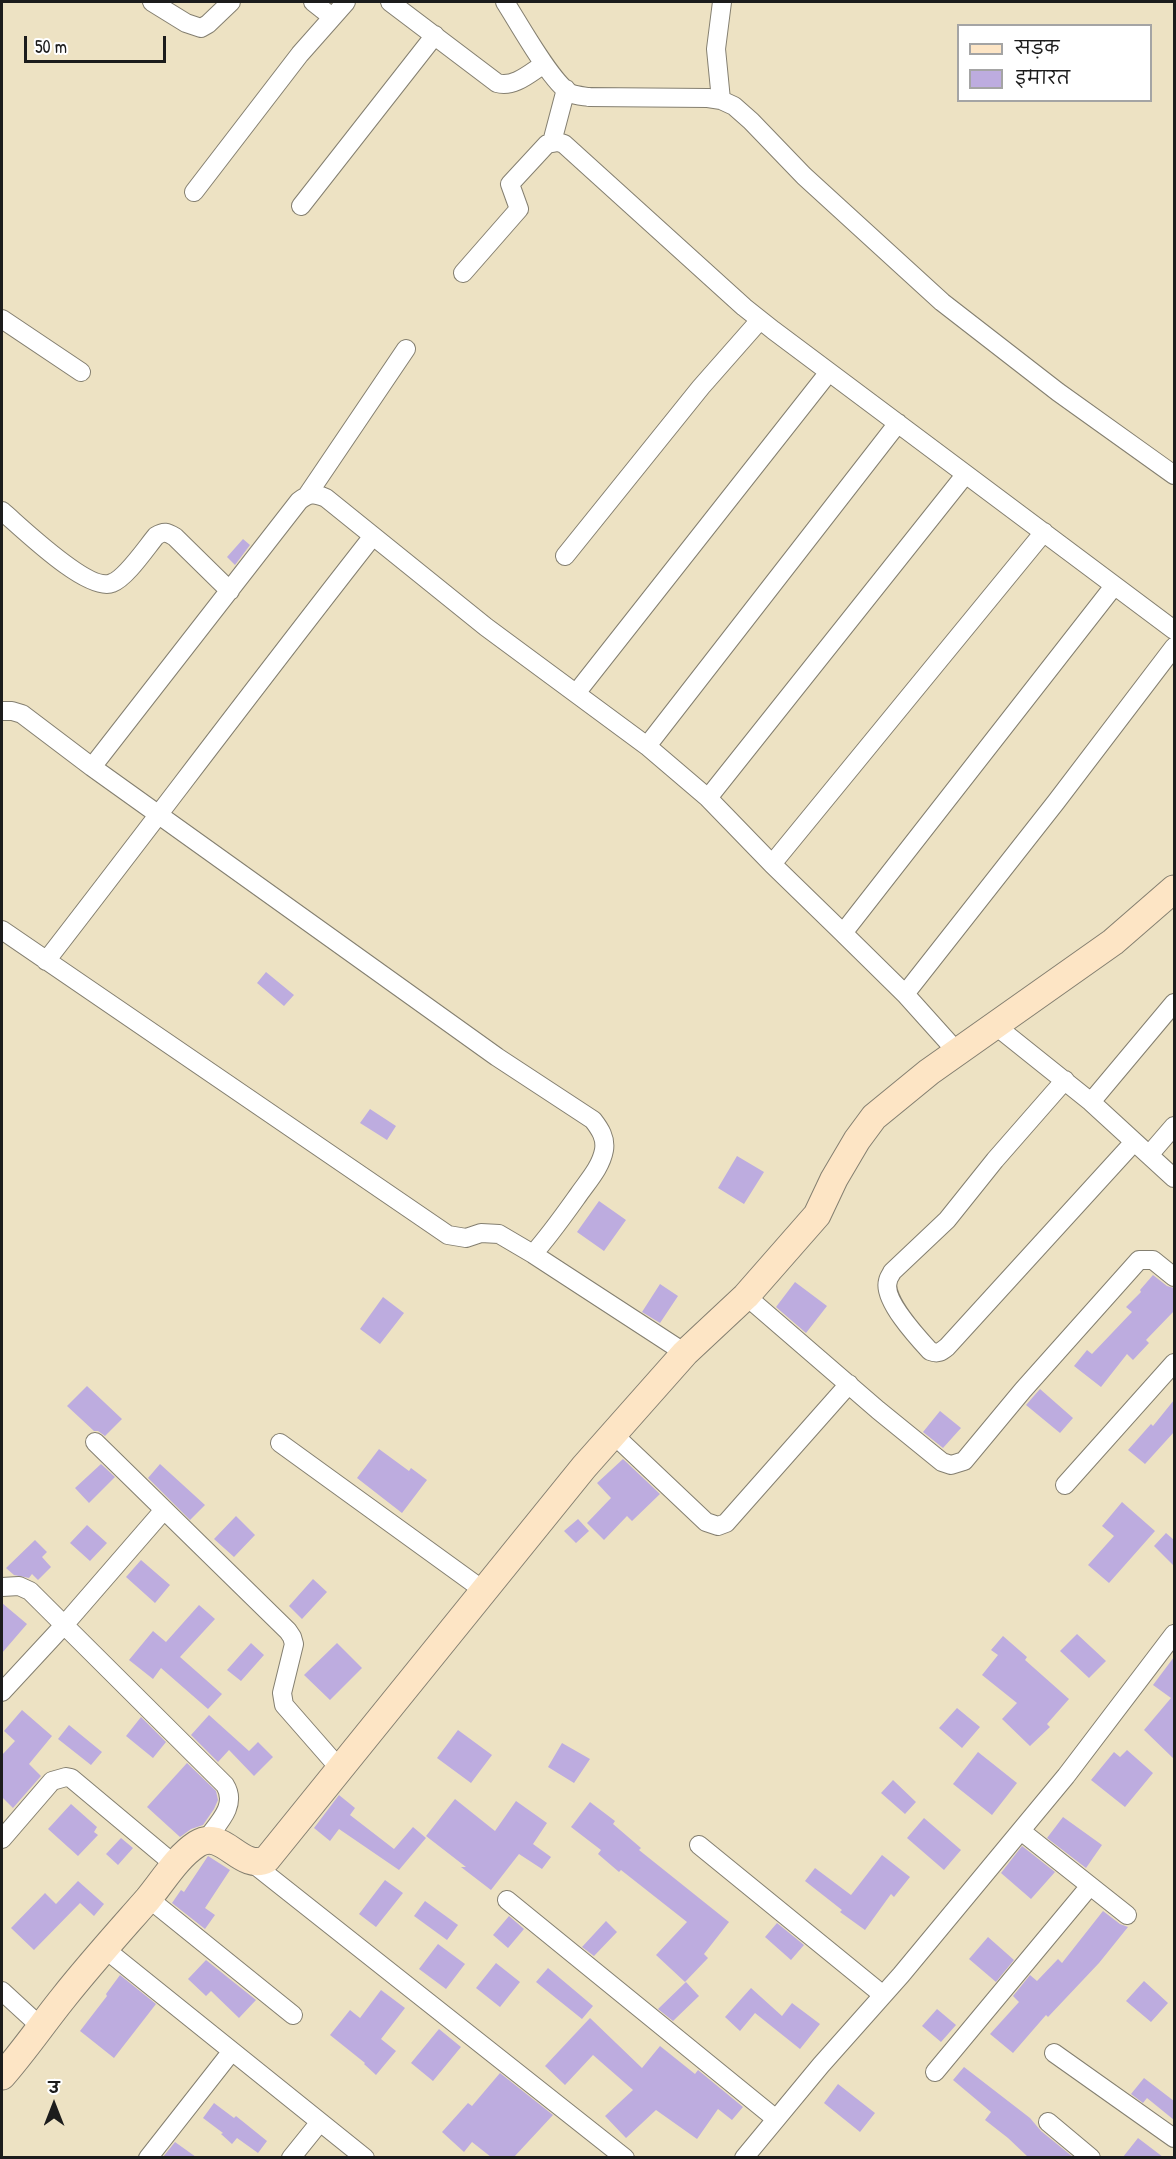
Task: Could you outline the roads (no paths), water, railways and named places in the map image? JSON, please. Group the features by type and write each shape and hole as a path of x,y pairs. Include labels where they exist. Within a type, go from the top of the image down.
{"street":[{"path":"152,2 186,23 201,28 231,2"},
{"path":"313,2 332,17"},
{"path":"194,192 300,54 346,2"},
{"path":"390,2 497,83 502,85 516,82 544,64"},
{"path":"505,2 544,64 566,89 578,96 708,98 721,100 734,106 804,176 942,302 1058,392 1174,475"},
{"path":"721,100 716,49 722,2"},
{"path":"301,206 435,35"},
{"path":"463,273 519,209 510,184 543,148 552,142 566,89"},
{"path":"552,142 564,144 760,320 1174,630"},
{"path":"2,319 81,372"},
{"path":"565,556 701,387 760,320"},
{"path":"92,767 299,501 308,494 406,349"},
{"path":"577,693 829,372"},
{"path":"647,746 898,423"},
{"path":"708,798 965,475"},
{"path":"308,494 317,494 326,498 486,627 647,746 708,798 905,994 958,1053"},
{"path":"2,511 68,567 96,582 110,585 119,580 156,536 162,532 168,532 230,591"},
{"path":"772,864 1044,532"},
{"path":"46,961 160,814 255,686 373,536"},
{"path":"843,933 1114,586"},
{"path":"905,994 1174,647"},
{"path":"2,710 22,714 92,767 497,1057 593,1120 601,1130 604,1139 604,1150 597,1168 568,1211 533,1254"},
{"path":"251,1862 260,1863 267,1859 483,1590 613,1434 686,1353 746,1296 817,1215 834,1179 857,1140 874,1117 929,1072 1113,942 1174,889"},
{"path":"2,930 448,1235 466,1238 481,1233 499,1234 686,1353"},
{"path":"1091,1102 1174,1004"},
{"path":"996,1026 1091,1102 1174,1178"},
{"path":"1065,1080 1006,1147 947,1220 892,1272 887,1282 890,1298 930,1351 941,1352 947,1347 1134,1142"},
{"path":"1149,1155 1174,1126"},
{"path":"746,1296 942,1462 956,1464 964,1461 1023,1390 1139,1260 1153,1260 1174,1277"},
{"path":"1065,1485 1174,1363"},
{"path":"613,1434 706,1522 718,1526 726,1523 849,1384"},
{"path":"95,1442 292,1637 292,1653 282,1693 284,1705 340,1769"},
{"path":"280,1443 483,1590"},
{"path":"2,1692 65,1624 163,1510"},
{"path":"2,1587 19,1586 30,1591 225,1785 231,1800 205,1841"},
{"path":"744,2157 1021,1831 1172,1642"},
{"path":"2,1839 52,1781 66,1777 71,1778 176,1865"},
{"path":"1021,1831 1126,1915"},
{"path":"2,2076 40,2026 176,1865 198,1843 205,1841 219,1843 251,1862 625,2157"},
{"path":"699,1845 883,1995"},
{"path":"935,2072 1089,1887"},
{"path":"148,1898 293,2015"},
{"path":"507,1900 776,2119"},
{"path":"105,1948 365,2157"},
{"path":"2,1991 40,2026"},
{"path":"148,2157 232,2051"},
{"path":"1054,2053 1174,2138"},
{"path":"291,2157 320,2122"},
{"path":"1048,2122 1091,2157"}]}
